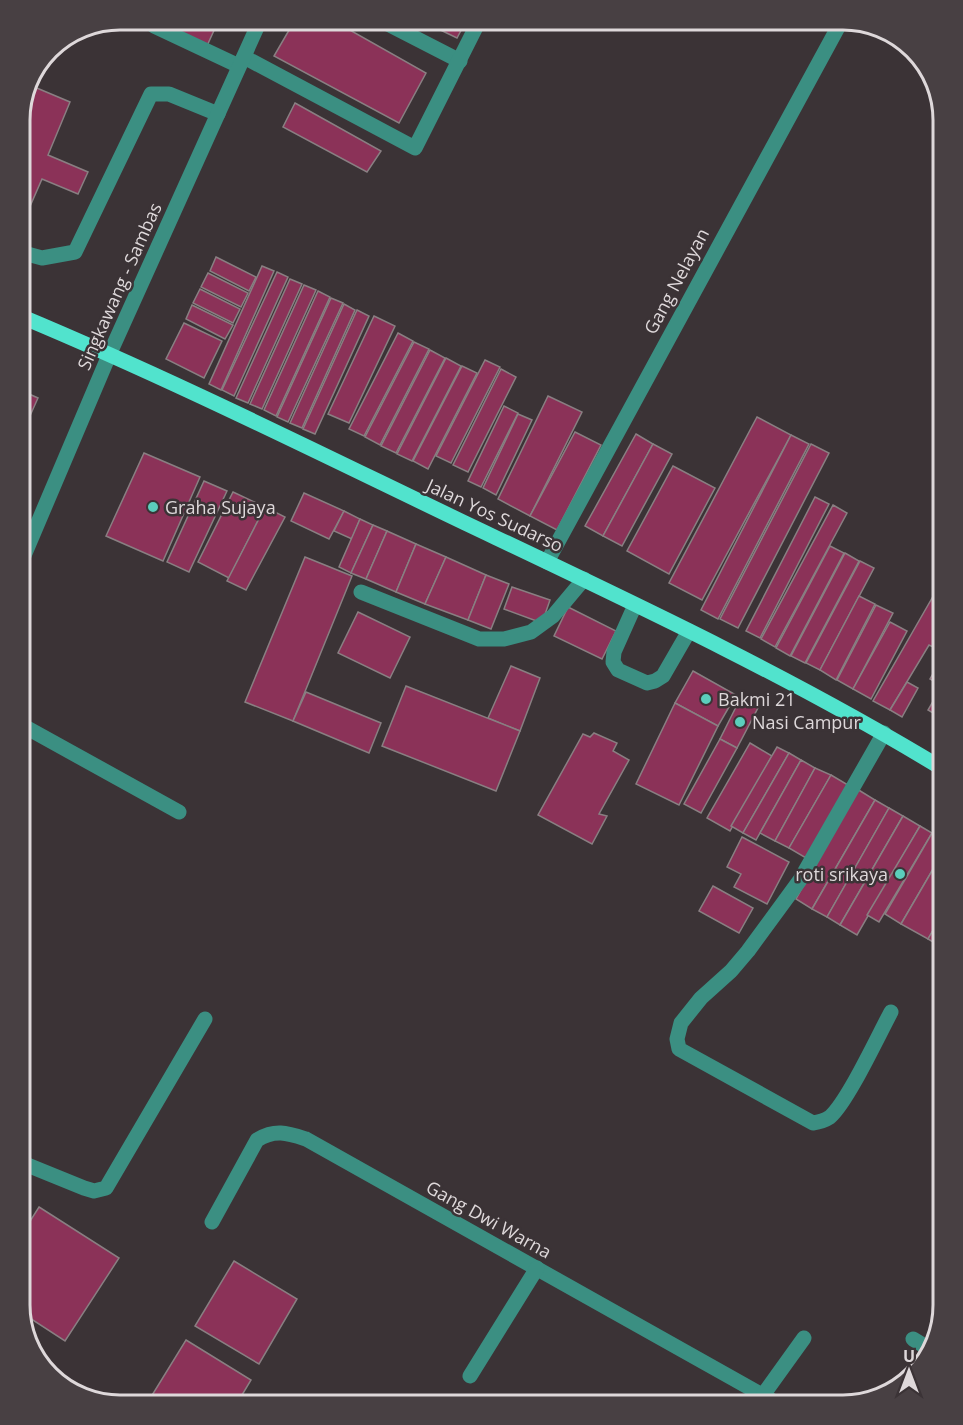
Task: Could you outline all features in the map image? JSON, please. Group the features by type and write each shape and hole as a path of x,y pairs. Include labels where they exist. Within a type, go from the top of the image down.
{"main road":[{"name":"Jalan Yos Sudarso","path":"30,319 110,353 584,579 884,733 933,762"}],"street":[{"path":"164,30 242,62 415,148 475,30"},
{"name":"Singkawang - Sambas","path":"30,541 110,353 256,30"},
{"path":"400,30 460,61"},
{"name":"Gang Nelayan","path":"548,562 837,30"},
{"path":"30,255 42,258 75,252 151,93 169,93 218,114"},
{"path":"361,592 479,639 504,639 531,632 553,616 584,579"},
{"path":"635,605 614,652 613,662 618,670 647,683 655,681 663,675 689,631"},
{"path":"30,730 179,812"},
{"path":"884,733 800,880 748,951 731,971 701,998 681,1023 677,1039 679,1049 813,1123 822,1122 832,1116 850,1088 891,1012"},
{"path":"30,1166 94,1191 106,1188 205,1019"},
{"name":"Gang Dwi Warna","path":"212,1222 257,1140 268,1133 283,1132 306,1139 537,1268 753,1395"},
{"path":"470,1376 537,1268"},
{"path":"760,1395 804,1338"},
{"path":"913,1339 923,1345"}],"building":[{"path":"169,30 214,30 206,48"},
{"path":"289,30 350,30 426,73 399,123 274,56"},
{"path":"440,30 461,30 457,38"},
{"path":"36,88 70,102 48,155 88,172 78,194 42,179 30,206 30,114"},
{"path":"295,103 381,151 367,172 283,127"},
{"path":"216,257 256,277 249,291 210,271"},
{"path":"262,266 274,271 221,390 209,384"},
{"path":"277,272 288,277 234,396 222,390"},
{"path":"208,273 248,293 241,307 201,287"},
{"path":"290,279 302,284 248,403 236,398"},
{"path":"304,285 316,290 262,409 250,404"},
{"path":"200,289 240,309 233,323 193,303"},
{"path":"318,291 330,297 276,416 264,410"},
{"path":"331,298 343,303 288,422 277,417"},
{"path":"344,304 355,310 302,428 290,423"},
{"path":"192,305 233,325 225,339 186,319"},
{"path":"357,310 369,316 315,434 303,429"},
{"path":"374,316 395,326 349,423 328,414"},
{"path":"184,323 222,341 204,378 166,359"},
{"path":"398,333 413,341 364,436 349,429"},
{"path":"414,342 429,349 380,445 365,437"},
{"path":"430,350 445,358 396,453 381,446"},
{"path":"446,358 461,366 412,461 397,454"},
{"path":"485,360 500,367 451,463 436,456"},
{"path":"462,366 477,373 428,469 413,461"},
{"path":"501,369 516,377 468,472 453,465"},
{"path":"30,394 38,398 30,416"},
{"path":"548,396 582,412 530,516 498,499"},
{"path":"504,406 518,413 481,487 468,481"},
{"path":"518,414 532,420 496,495 483,488"},
{"path":"757,417 791,435 702,600 669,583"},
{"path":"575,432 601,445 557,530 530,516"},
{"path":"636,434 653,444 603,536 585,526"},
{"path":"791,435 809,444 718,619 701,610"},
{"path":"653,444 672,454 622,546 603,536"},
{"path":"811,444 829,453 738,628 720,619"},
{"name":"Graha Sujaya","path":"144,453 200,477 163,561 106,536"},
{"path":"673,466 715,488 669,574 627,551"},
{"path":"204,481 227,491 189,572 167,562"},
{"path":"233,492 265,507 229,578 198,562"},
{"path":"304,493 344,511 329,539 291,521"},
{"path":"815,497 829,504 760,638 746,631"},
{"path":"833,505 847,513 775,647 761,639"},
{"path":"265,507 285,517 246,590 227,581"},
{"path":"344,511 360,519 352,539 334,531"},
{"path":"360,519 373,525 351,573 339,567"},
{"path":"373,525 387,531 366,579 351,573"},
{"path":"387,531 416,544 396,592 366,579"},
{"path":"416,544 446,557 425,604 396,592"},
{"path":"830,546 844,553 790,656 776,648"},
{"path":"845,553 859,561 805,663 791,656"},
{"path":"305,557 352,576 293,721 245,702"},
{"path":"446,557 486,575 468,620 425,604"},
{"path":"860,561 874,568 820,670 806,663"},
{"path":"486,575 509,584 491,629 468,620"},
{"path":"512,587 550,600 542,623 504,609"},
{"path":"859,596 875,604 836,680 820,670"},
{"path":"933,596 933,647 929,645 890,710 873,701"},
{"path":"876,605 893,613 853,689 837,680"},
{"path":"568,607 616,631 602,659 554,636"},
{"path":"358,612 410,637 390,678 338,653"},
{"path":"890,622 907,631 871,699 853,689"},
{"path":"511,666 540,678 520,731 488,718"},
{"name":"Bakmi 21","path":"693,671 736,695 718,726 675,703"},
{"path":"907,682 918,688 902,717 890,710"},
{"path":"406,686 520,731 496,791 382,746"},
{"path":"306,692 381,723 369,753 293,721"},
{"name":"Nasi Campur","path":"742,695 760,704 737,748 720,739"},
{"path":"933,701 933,713 928,710"},
{"path":"675,703 718,726 679,805 636,784"},
{"path":"594,733 617,743 613,751 629,760 599,814 607,816 592,844 538,815 583,734 590,737"},
{"path":"720,739 737,748 701,813 684,804"},
{"path":"750,743 772,756 730,831 707,818"},
{"path":"777,747 789,753 743,833 731,826"},
{"path":"789,753 801,760 756,840 743,833"},
{"path":"801,760 815,768 775,841 760,833"},
{"path":"815,768 831,775 789,848 775,841"},
{"path":"831,775 848,785 806,858 789,848"},
{"path":"857,789 875,800 812,909 796,899"},
{"path":"875,800 889,808 827,917 812,909"},
{"path":"889,808 903,816 840,925 827,917"},
{"path":"903,816 920,826 857,935 840,925"},
{"name":"roti srikaya","path":"920,826 932,833 879,922 867,915"},
{"path":"932,833 933,869 901,924 885,914"},
{"path":"742,837 789,862 767,904 734,887 741,874 727,867"},
{"path":"933,869 933,930 928,939 901,924"},
{"path":"713,886 753,908 739,933 699,911"},
{"path":"933,930 933,942 928,939"},
{"path":"39,1207 119,1258 65,1341 32,1319 30,1221"},
{"path":"234,1261 297,1299 259,1364 195,1326"},
{"path":"186,1340 251,1380 242,1395 152,1395"}],"place":[{"name":"Graha Sujaya","path":"153,507"},
{"name":"Bakmi 21","path":"706,699"},
{"name":"Nasi Campur","path":"740,722"},
{"name":"roti srikaya","path":"900,874"}]}
